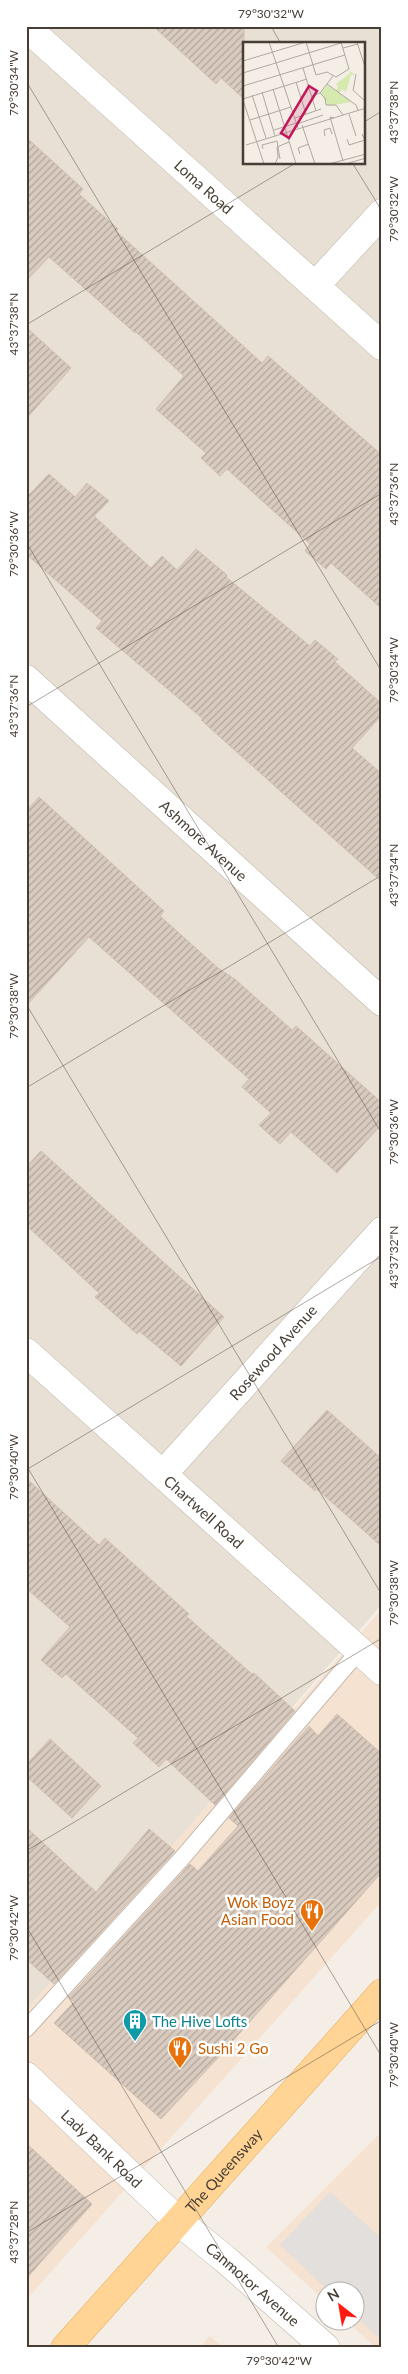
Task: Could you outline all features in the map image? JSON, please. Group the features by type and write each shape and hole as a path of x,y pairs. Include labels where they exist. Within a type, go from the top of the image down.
{"main road":[{"name":"The Queensway","path":"65,2348 382,1993"}],"street":[{"name":"Loma Road","path":"26,27 382,346"},
{"path":"315,286 382,213"},
{"name":"Ashmore Avenue","path":"26,679 382,1002"},
{"name":"Rosewood Avenue","path":"162,1474 382,1231"},
{"name":"Chartwell Road","path":"26,1352 382,1671"},
{"name":"Lady Bank Road","path":"26,2076 178,2221"},
{"name":"Canmotor Avenue","path":"178,2221 326,2348"}],"lane":[{"path":"26,2029 183,1857 359,1651"}],"shaded area":[{"path":"26,26 382,26 382,1604 173,1845 26,2010"},
{"path":"382,1609 382,1901 26,2300 26,2010"},
{"path":"382,2131 382,2348 376,2348 359,2332 366,2332 366,2282 316,2282 316,2293 266,2247"},
{"path":"330,2192 382,2239 382,2341 366,2326 366,2282 319,2282 280,2245"},
{"path":"210,2336 224,2348 200,2348"}],"building":[{"path":"153,26 244,26 243,98 221,78 216,84"},
{"path":"26,137 83,189 79,194 118,229 116,231 262,363 268,356 382,455 382,609 331,563 326,569 305,551 310,544 227,469 220,476 201,458 206,453 156,409 184,376 49,257 26,281"},
{"path":"26,327 71,368 26,419"},
{"path":"49,474 75,497 87,483 109,501 94,516 151,568 162,556 177,570 196,549 227,575 226,577 310,646 315,640 338,659 335,662 382,704 382,715 352,748 382,774 382,882 201,720 203,719 96,628 102,621 26,554 26,498"},
{"path":"39,797 164,911 160,916 218,968 236,980 292,1030 296,1026 382,1103 382,1124 337,1173 291,1132 280,1144 259,1125 271,1113 242,1087 249,1079 89,937 26,1006 26,811"},
{"path":"41,1151 224,1317 181,1366 139,1331 137,1334 95,1297 99,1293 26,1225 26,1167"},
{"path":"327,1410 382,1459 382,1547 317,1489 315,1491 281,1461"},
{"path":"26,1478 99,1545 105,1538 189,1614 186,1616 252,1674 254,1673 295,1711 215,1805 166,1759 159,1767 133,1743 138,1738 66,1674 62,1678 41,1660 70,1627 26,1588"},
{"path":"337,1714 382,1754 382,1872 216,2060 161,2119 54,2023 74,2002 69,1997 190,1864 198,1871 238,1826 229,1818 309,1726 318,1736"},
{"path":"50,1739 101,1786 72,1818 26,1776 26,1765"},
{"path":"26,1827 96,1892 149,1829 175,1851 54,1984 26,1959"},
{"path":"26,2143 92,2204 26,2279"}],"place":[{"name":"Wok Boyz Asian Food","path":"312,1932"},
{"name":"The Hive Lofts","path":"135,2042"},
{"name":"Sushi 2 Go","path":"180,2069"}]}
